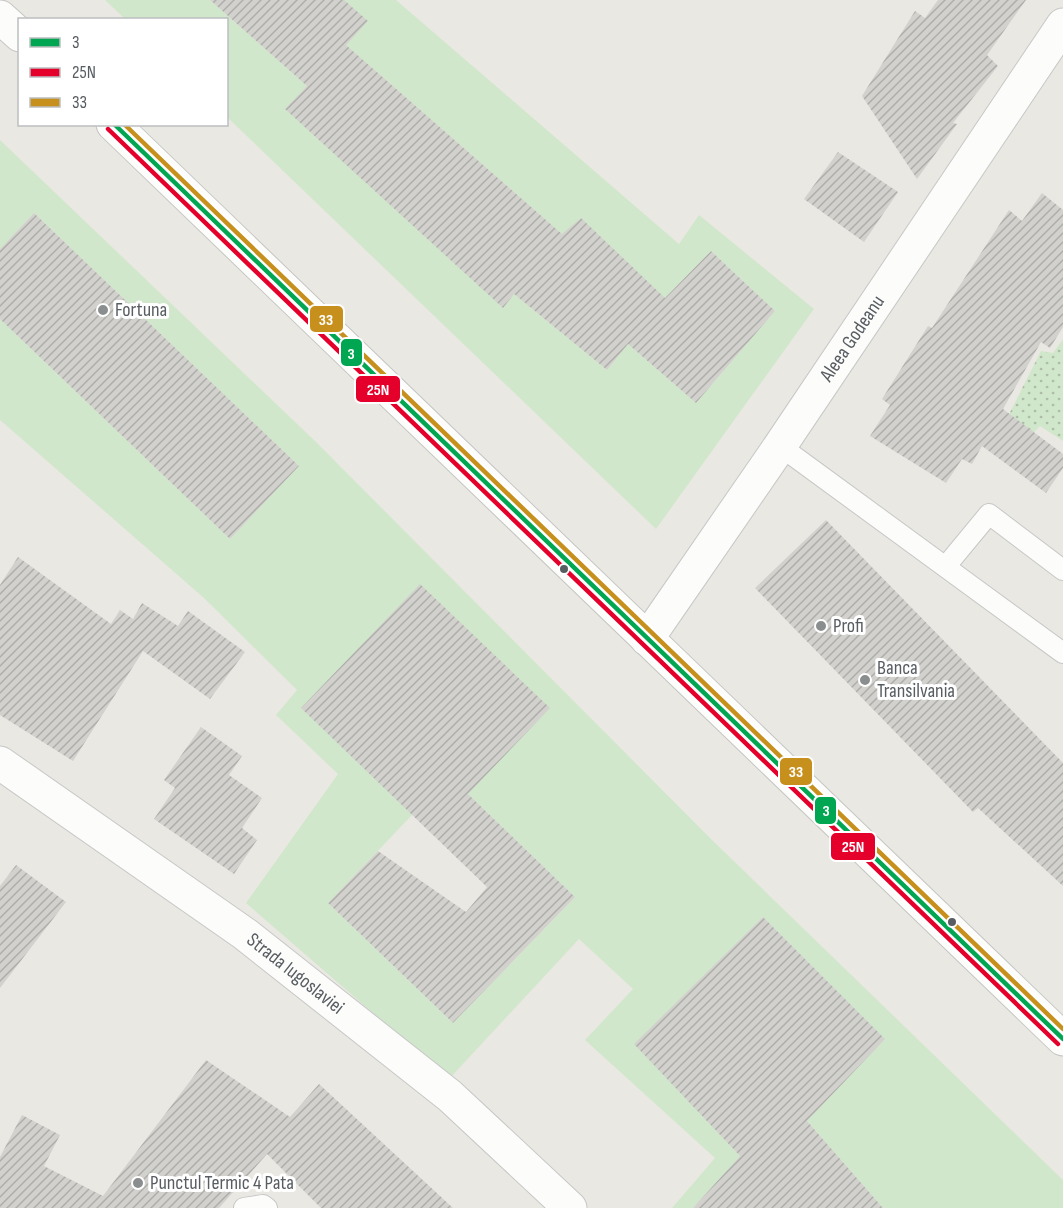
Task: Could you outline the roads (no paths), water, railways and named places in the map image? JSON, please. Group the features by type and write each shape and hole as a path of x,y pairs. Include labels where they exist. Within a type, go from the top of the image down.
{"street":[{"path":"0,17 18,33"},
{"name":"Aleea Godeanu","path":"646,639 1061,32"},
{"path":"115,126 1063,1039"},
{"name":"Strada Iugoslaviei","path":"0,763 245,934 450,1096 570,1208"}],"lane":[{"path":"780,446 1063,653"},
{"path":"946,566 989,514 1063,570"},
{"path":"244,1208 263,1205 267,1208"}],"place":[{"name":"Fortuna","path":"103,310"},
{"name":"Profi","path":"821,626"},
{"name":"Banca Transilvania","path":"865,680"},
{"name":"Punctul Termic 4 Pata","path":"138,1183"}]}
